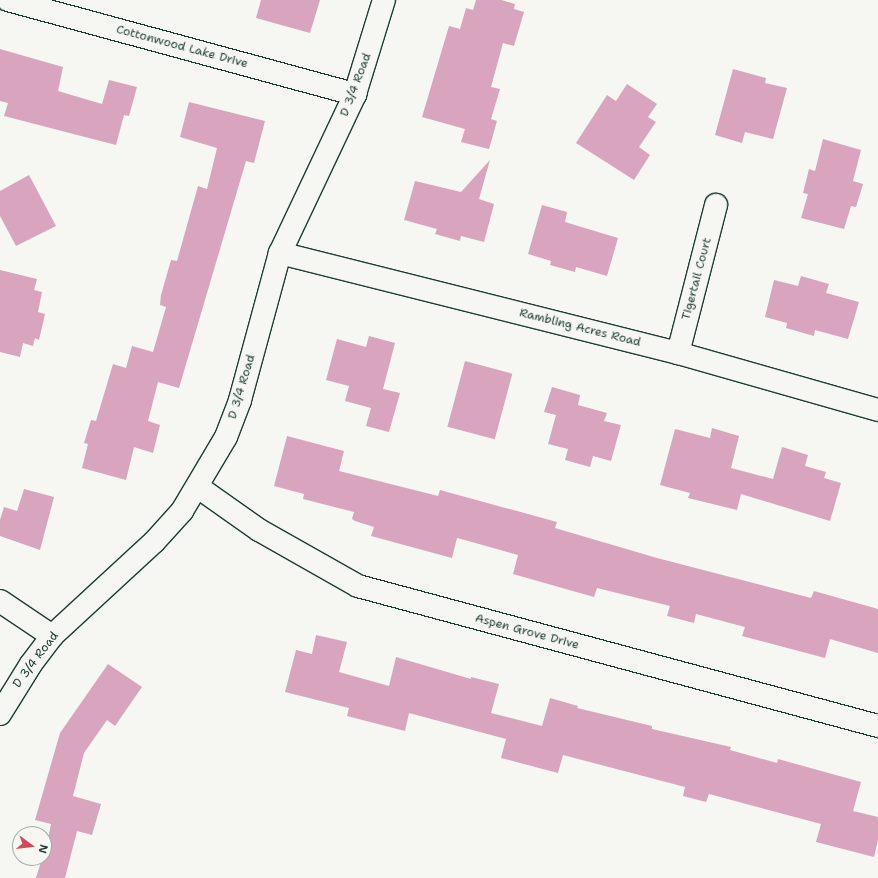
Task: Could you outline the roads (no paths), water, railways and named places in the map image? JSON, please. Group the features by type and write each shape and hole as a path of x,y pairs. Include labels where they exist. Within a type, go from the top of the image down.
{"street":[{"name":"Cottonwood Lake Drive","path":"8,0 355,94"},
{"name":"D 3/4 Road","path":"0,714 31,664 52,636 154,542 182,511 198,488 226,437 240,400 280,253 355,94 384,0"},
{"name":"Tigertail Court","path":"678,353 716,205"},
{"name":"Rambling Acres Road","path":"280,253 678,353 878,410"},
{"name":"Aspen Grove Drive","path":"198,488 259,530 358,586 878,726"},
{"path":"0,601 52,636"}]}
